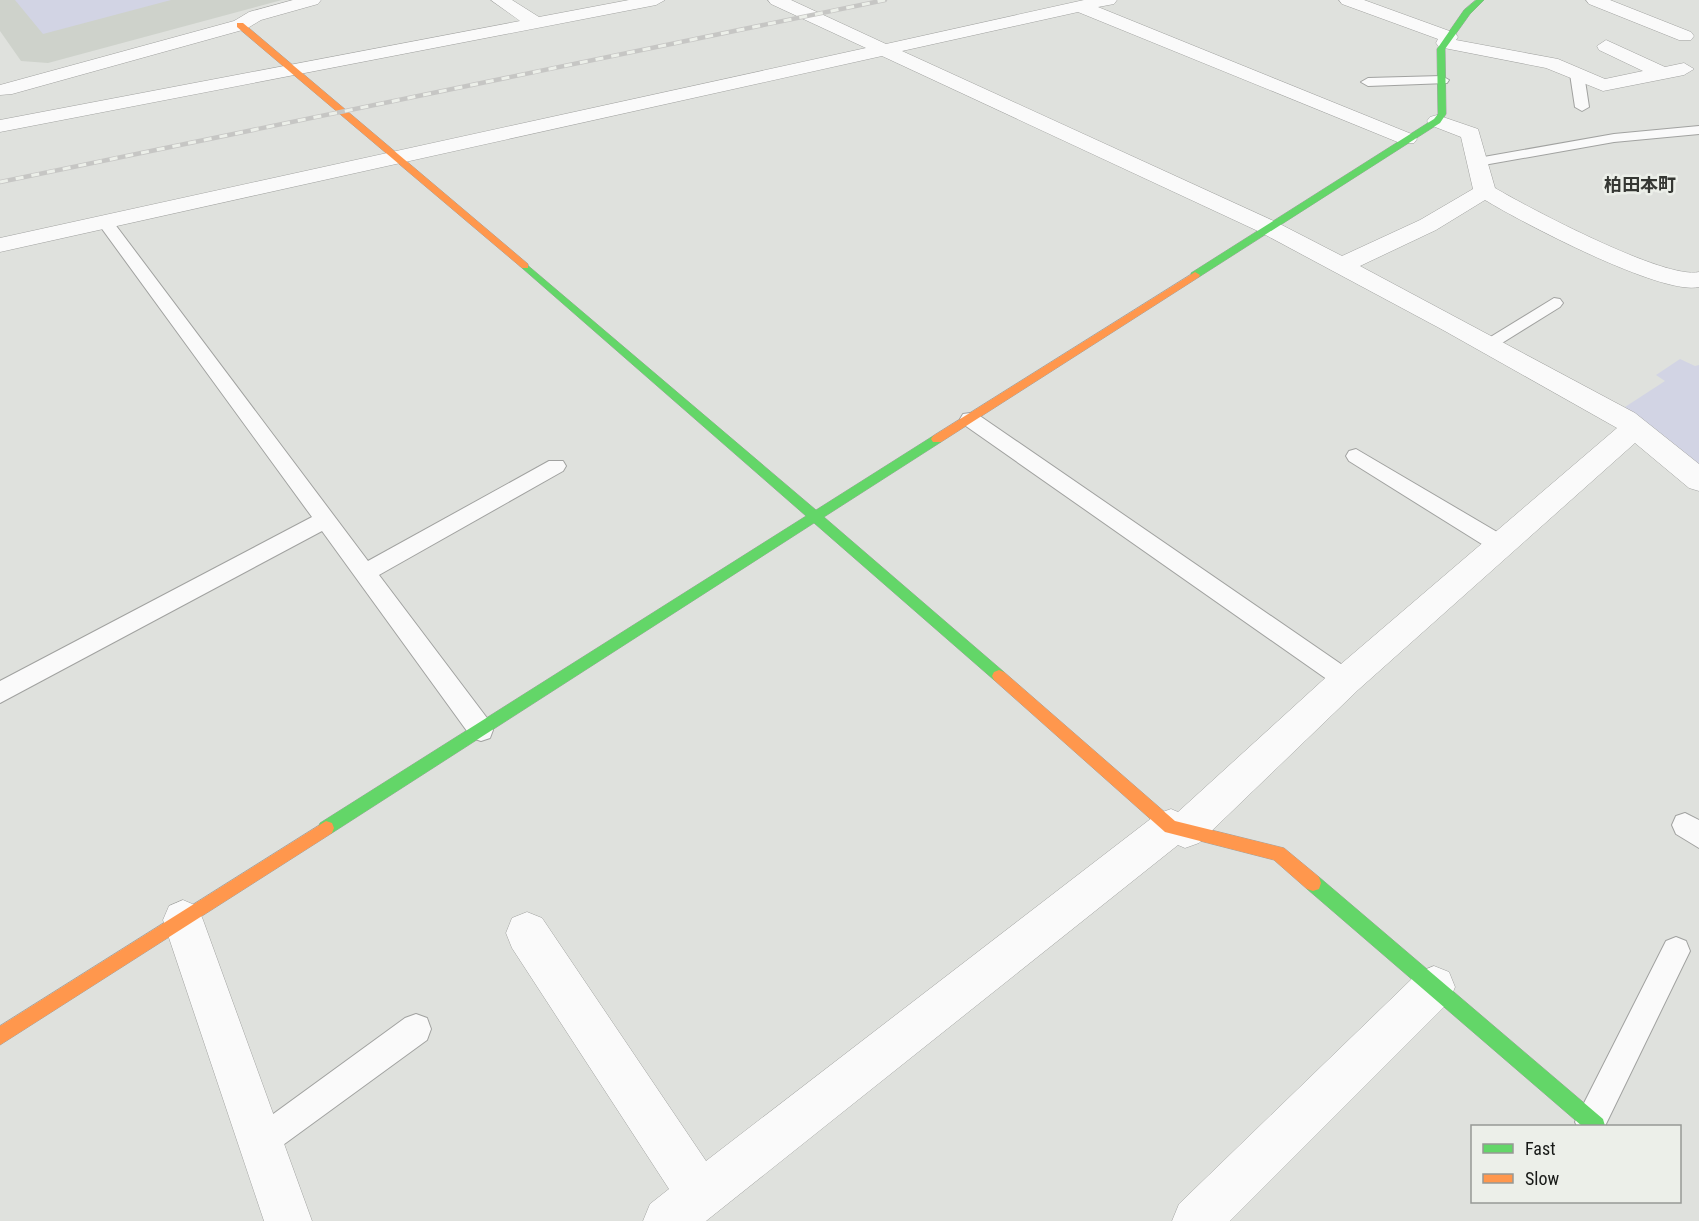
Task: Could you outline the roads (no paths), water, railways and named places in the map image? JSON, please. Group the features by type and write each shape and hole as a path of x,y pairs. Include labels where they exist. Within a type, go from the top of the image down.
{"street":[{"path":"22,122 2,87 240,25 255,16 312,0"},
{"path":"500,0 536,23"},
{"path":"0,126 656,0"},
{"path":"777,0 1268,227 1625,420 1699,480"},
{"path":"0,245 1108,0"},
{"path":"1348,0 1447,40 1551,63 1603,85 1684,69"},
{"path":"0,1036 1437,121 1442,114 1441,49 1467,12 1480,0"},
{"path":"1595,0 1685,36"},
{"path":"1081,7 1407,140"},
{"path":"240,25 296,70 396,158 817,516 1178,828 1278,853 1593,1124"},
{"path":"1606,46 1662,73"},
{"path":"1437,121 1472,133 1485,190 1525,216 1649,270 1697,282"},
{"path":"1341,266 1428,225 1485,190"},
{"path":"667,1221 1178,828 1635,428"},
{"path":"183,920 288,1221"},
{"path":"527,933 701,1195"},
{"path":"1196,1221 1434,987"}],"lane":[{"path":"1577,74 1582,107"},
{"path":"1368,82 1442,80"},
{"path":"1478,162 1614,138 1699,130"},
{"path":"105,222 481,730"},
{"path":"1488,344 1554,303"},
{"path":"970,419 1346,680"},
{"path":"1356,456 1501,545"},
{"path":"364,573 556,466"},
{"path":"0,693 325,520"},
{"path":"1593,1124 1676,951"},
{"path":"261,1142 416,1029"}],"railway":[{"path":"0,182 885,0"}],"district":[{"name":"柏田本町","path":"1640,184"}]}
